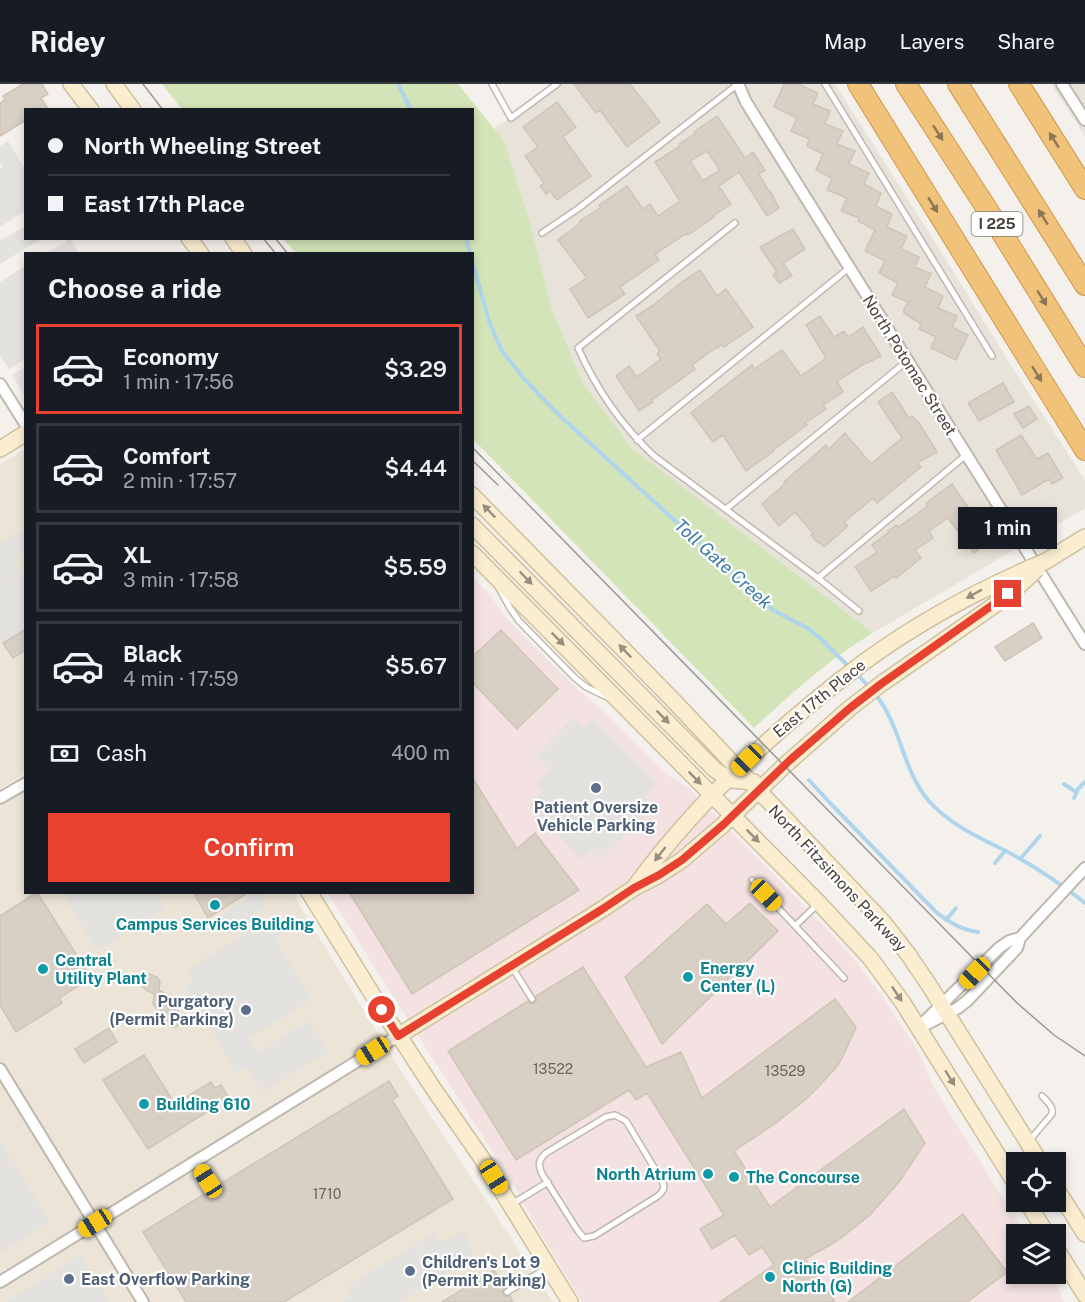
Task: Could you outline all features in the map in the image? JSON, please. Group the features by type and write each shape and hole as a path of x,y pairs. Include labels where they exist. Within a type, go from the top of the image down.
{"highway":[{"path":"858,84 1085,450"},
{"name":"I 225","path":"906,84 1085,367"},
{"name":"I 225","path":"958,84 1085,285"},
{"path":"1019,84 1085,189"}],"main road":[{"path":"71,84 89,108"},
{"path":"114,84 132,108"},
{"path":"0,449 24,434"},
{"name":"North Fitzsimons Parkway","path":"474,497 671,698 733,774 754,786 884,923 914,962 1034,1152"},
{"path":"474,527 715,770 733,774"},
{"name":"East 17th Place","path":"634,888 667,844 712,794 763,744 882,648 979,591 1046,561 1085,537"},
{"name":"North Fitzsimons Parkway","path":"474,555 712,794 872,959 919,1028 1006,1168"},
{"name":"East 17th Place","path":"398,1036 682,860 732,815 754,786 771,777 881,684 996,604 1046,561"},
{"path":"310,894 398,1036 476,1149 570,1302"},
{"path":"1066,1204 1085,1234"},
{"path":"1066,1264 1085,1295"}],"street":[{"name":"North Potomac Street","path":"738,84 757,120 1085,644"},
{"path":"1062,84 1085,120"},
{"path":"0,384 24,422"},
{"path":"0,798 24,784"},
{"path":"919,1028 944,1009 958,1008 968,1000 1017,948 1020,938 1085,868"},
{"name":"East 17th Place","path":"0,1282 398,1036"},
{"path":"0,1069 143,1302"}],"lane":[{"path":"492,84 511,118 557,84"},
{"path":"542,233 579,208 738,84"},
{"path":"825,84 992,356"},
{"path":"735,224 578,348 600,391 637,440 661,462 859,611"},
{"path":"637,440 849,268"},
{"path":"726,509 907,361"},
{"path":"818,578 966,455"},
{"path":"752,880 844,978"},
{"path":"795,925 819,903"},
{"path":"511,966 532,999"},
{"path":"1028,1142 1053,1111 1042,1096"},
{"path":"615,1115 626,1120 662,1179 664,1191 594,1236 587,1238 580,1234 548,1182 538,1165 540,1158 606,1117 615,1115"},
{"path":"195,1161 213,1189"},
{"path":"511,1204 548,1182"},
{"path":"507,1292 549,1267"}],"shaded area":[{"path":"557,84 835,84 1085,480 1085,508 873,633 632,448 583,383 552,309 528,216 504,142 494,128"},
{"path":"1051,84 1085,84 1085,136"},
{"path":"8,141 24,167 24,212 0,227 0,169 3,167 0,162 0,146"},
{"path":"24,227 24,240 39,240 0,264 0,241"},
{"path":"71,240 78,252 48,252"},
{"path":"24,267 24,360 9,369 0,355 0,282"},
{"path":"24,368 24,396 12,375"},
{"path":"24,451 24,774 0,789 0,465"},
{"path":"24,529 24,552 12,559 21,573 0,586 0,539 2,542"},
{"path":"24,572 24,630 3,643 0,640 0,587"},
{"path":"474,578 490,595 507,619 664,771 688,787 854,959 882,996 918,1051 934,1088 1006,1204 1006,1212 1011,1212 1019,1224 1006,1224 1006,1284 1055,1284 1065,1302 582,1302 535,1225 514,1185 329,894 474,894"},
{"name":"Patient Oversize Vehicle Parking","path":"573,718 583,727 592,718 658,784 644,797 654,807 600,860 590,851 581,859 528,805 542,792 535,785 550,770 536,756"},
{"path":"24,790 24,894 294,894 403,1074 553,1302 0,1302 0,805"},
{"path":"63,894 156,894 165,909 97,951"},
{"path":"253,894 259,894 267,907 224,934 214,919"},
{"name":"Purgatory (Permit Parking)","path":"275,915 286,933 275,940 312,999 248,1039 257,1053 309,1021 328,1051 265,1091 261,1090 247,1067 235,1073 220,1044 184,987 194,980 187,970"},
{"path":"0,1140 50,1222 0,1253"},
{"name":"Children's Lot 9 (Permit Parking)","path":"463,1231 470,1242 468,1246 474,1256 399,1302 342,1302 352,1296 347,1287 433,1233 440,1242"},
{"name":"East Overflow Parking","path":"81,1255 110,1302 6,1302"}],"green space":[{"path":"162,84 458,84 504,141 528,216 552,309 583,383 632,448 873,633 826,665 754,728 474,440 474,252 295,252 284,240 474,240 474,108 181,108"}],"building":[{"path":"23,84 42,84 48,94 41,98 48,108 24,108 24,121 0,136 0,103 5,100 3,96"},
{"path":"574,84 630,84 660,122 627,147 600,110 596,113"},
{"path":"784,84 798,84 818,93 813,104 830,111 825,124 843,131 837,144 855,151 849,164 869,173 864,184 881,193 876,206 892,214 887,227 907,236 901,249 919,257 915,267 931,274 925,287 943,296 938,308 957,316 952,327 968,335 956,360 931,348 936,337 919,329 921,324 904,313 908,302 892,295 898,283 879,273 885,261 865,251 875,230 858,221 859,218 841,211 847,198 827,190 832,178 816,170 823,154 807,146 809,139 791,131 797,118 774,107"},
{"path":"557,102 576,127 563,137 591,176 557,200 550,191 546,194 540,186 544,183 525,156 538,147 523,127"},
{"path":"717,116 745,158 753,152 765,170 759,174 779,208 767,216 739,172 719,186 731,204 688,235 687,233 655,254 659,260 620,287 625,294 588,318 570,289 587,278 558,240 601,207 599,205 627,186 643,209 650,204 658,216 680,201 655,162 680,146 679,144 695,134 694,132","holes":["707,151 720,170 703,181 690,161"]},
{"path":"793,229 805,249 783,263 792,276 779,283 773,275 777,272 760,247"},
{"path":"700,270 717,296 726,289 753,327 724,347 722,344 717,347 692,365 695,369 639,411 616,376 629,366 637,377 661,359 657,354 660,351 636,316"},
{"path":"820,316 834,337 844,331 848,337 863,327 881,356 837,381 843,392 823,405 826,409 746,471 723,435 713,442 691,413 752,365 754,369 782,350 801,376 826,358 806,325"},
{"path":"1003,383 1014,402 979,421 968,403"},
{"path":"892,392 909,418 912,416 919,423 937,452 917,463 921,467 877,503 873,498 844,522 848,526 824,547 811,535 813,533 795,512 779,526 762,504 826,445 829,449 845,433 871,464 902,438 878,402"},
{"path":"1029,406 1037,419 1023,428 1014,414"},
{"path":"1021,435 1037,459 1048,453 1063,478 1052,484 1049,479 1022,495 996,450"},
{"path":"952,484 970,510 965,513 987,543 974,553 948,518 929,531 933,538 915,550 921,558 896,578 895,576 871,591 855,567 877,552 872,545 888,531 896,525 898,527 928,506 926,503"},
{"path":"1033,623 1042,638 1005,661 995,647"},
{"path":"24,630 24,651 13,658 3,643"},
{"path":"501,630 558,689 517,729 474,684 474,655"},
{"path":"474,780 517,849 535,833 579,890 412,994 350,894 474,894"},
{"name":"Central Utility Plant","path":"34,894 38,894 91,978 59,998 62,1003 16,1032 0,1005 0,916"},
{"name":"Campus Services Building","path":"194,894 246,894 208,918"},
{"name":"Energy Center (L)","path":"750,903 778,931 662,1044 625,977 707,904 726,924"},
{"path":"583,967 646,1067 681,1052 702,1098 835,999 856,1027 838,1065 805,1100 734,1151 770,1207 904,1109 925,1143 899,1182 870,1215 837,1241 805,1259 835,1302 720,1302 774,1265 762,1247 749,1255 735,1235 712,1249 700,1229 724,1215 647,1093 636,1100 629,1090 516,1160 448,1051 528,1001 530,1004 534,1003 537,1001 536,996"},
{"path":"149,974 157,977 160,982 159,990 168,995 171,1000 170,1007 181,1015 181,1023 176,1027 166,1024 165,1012 153,1004 154,994 142,986 144,977"},
{"path":"109,1028 117,1042 84,1063 75,1049"},
{"name":"Building 610","path":"144,1055 175,1104 211,1082 215,1088 221,1085 229,1098 148,1149 103,1080"},
{"path":"389,1081 398,1096 392,1100 453,1199 284,1302 186,1302 143,1232 209,1191 211,1194 215,1193 218,1191 217,1186"},
{"path":"963,1214 1006,1271 967,1302 848,1302"},
{"path":"494,1270 505,1288 503,1295 510,1296 513,1302 442,1302"}],"waterway":[{"name":"Toll Gate Creek","path":"398,84 410,108"},
{"name":"Toll Gate Creek","path":"466,240 470,252"},
{"name":"Toll Gate Creek","path":"474,268 490,324 502,351 525,380 559,415 773,610 809,629 851,669"},
{"name":"Toll Gate Creek","path":"857,674 870,688"},
{"name":"Toll Gate Creek","path":"875,694 891,719 912,775 919,788 936,808 963,829 1036,868 1085,903"},
{"path":"809,780 935,911 955,925 978,932"},
{"path":"1074,798 1078,789 1085,782"},
{"path":"1064,784 1076,792"},
{"path":"1020,859 1040,836"},
{"path":"995,863 1005,851"},
{"path":"946,920 956,908"}],"tram line":[{"path":"143,84 161,108"},
{"path":"265,240 274,252"},
{"path":"277,240 286,252"},
{"path":"474,449 1017,1003 1054,1035 1085,1056"},
{"path":"474,462 498,485"}],"place":[{"name":"Patient Oversize Vehicle Parking","path":"596,788"},
{"name":"Campus Services Building","path":"215,905"},
{"name":"Central Utility Plant","path":"43,969"},
{"name":"Energy Center (L)","path":"688,977"},
{"name":"Purgatory (Permit Parking)","path":"246,1010"},
{"name":"Building 610","path":"144,1104"},
{"name":"North Atrium","path":"708,1174"},
{"name":"The Concourse","path":"734,1177"},
{"name":"Children's Lot 9 (Permit Parking)","path":"410,1271"},
{"name":"Clinic Building North (G)","path":"770,1277"},
{"name":"East Overflow Parking","path":"69,1279"}],"route":[{"path":"382,1010 398,1036 682,860 850,708 1008,594"}]}
